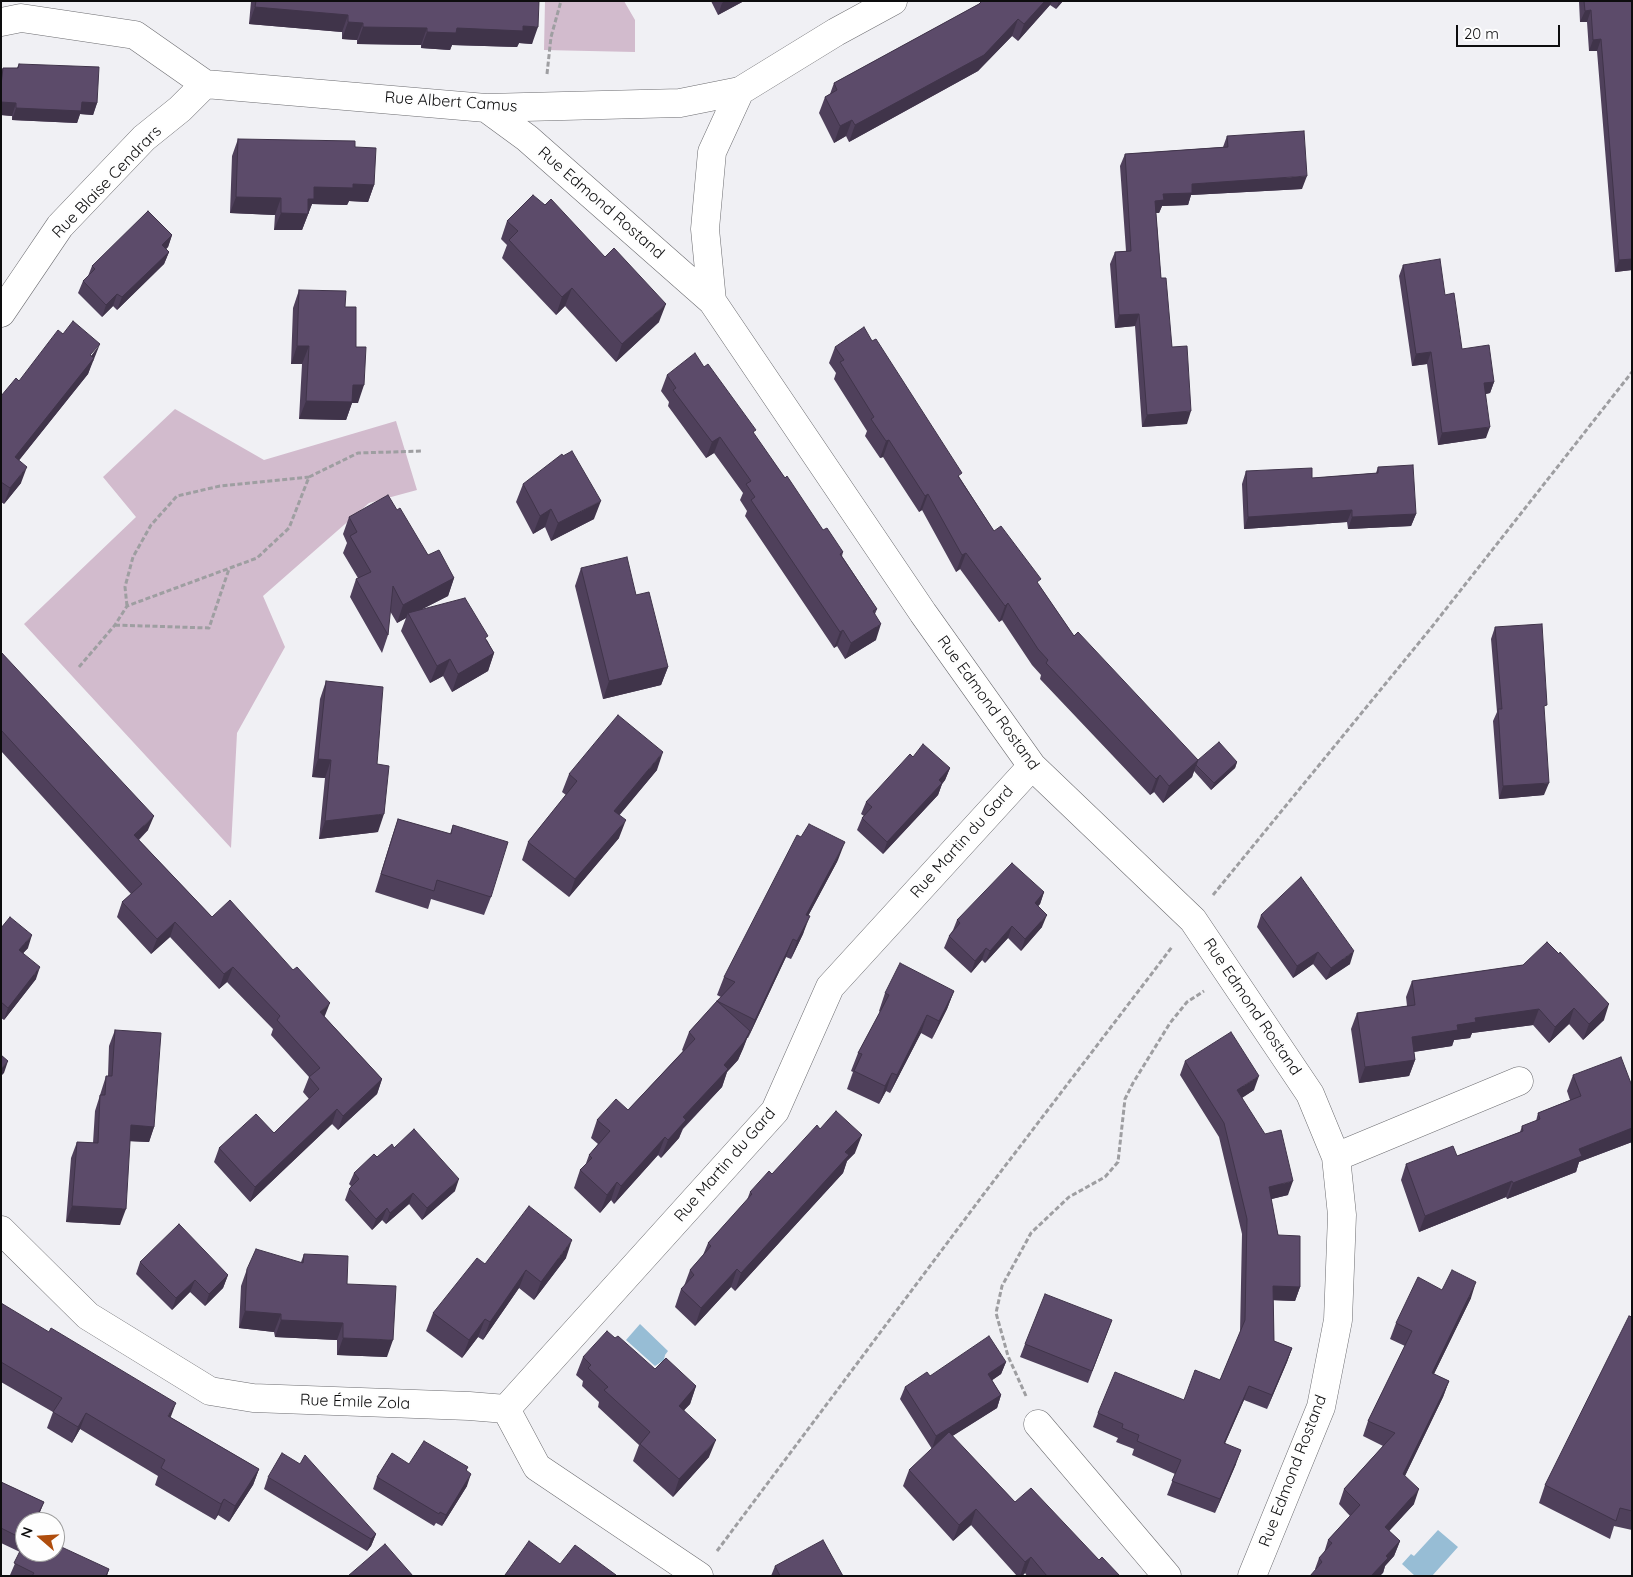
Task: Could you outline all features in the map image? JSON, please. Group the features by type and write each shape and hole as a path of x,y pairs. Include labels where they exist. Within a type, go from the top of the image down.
{"street":[{"name":"Rue Albert Camus","path":"205,84 486,108 680,103 740,91 836,32 893,1"},
{"path":"1,22 21,18 136,35 205,84"},
{"name":"Rue Blaise Cendrars","path":"1,314 60,226 144,138 180,109 205,84"},
{"name":"Rue Edmond Rostand","path":"712,301 705,229 712,152 740,91"},
{"name":"Rue Edmond Rostand","path":"486,108 527,138 712,301 923,613 1032,766 1193,920 1310,1094 1336,1157 1342,1215 1338,1320 1321,1407 1252,1576"},
{"name":"Rue Martin du Gard","path":"506,1409 775,1111 830,987 1032,766"},
{"path":"1336,1157 1519,1081"},
{"name":"Rue Émile Zola","path":"1,1230 88,1316 210,1391 253,1398 506,1409"},
{"path":"506,1409 537,1467 699,1576"},
{"path":"1038,1424 1167,1576"}],"path":[{"path":"544,107 551,36 561,1"},
{"path":"699,1576 982,1195 1193,920 1430,628 1632,372"},
{"path":"127,606 125,587 133,557 151,525 177,496 220,486 309,477 358,453 422,451"},
{"path":"78,667 114,625 127,606 257,558 288,528 309,477"},
{"path":"114,625 209,628 229,568"},
{"path":"1038,1424 1008,1356 996,1313 1002,1286 1031,1233 1069,1197 1105,1177 1118,1162 1125,1099 1132,1083 1170,1023 1187,1002 1199,993 1235,981"}],"shaded area":[{"path":"545,1 624,1 635,20 635,52 544,50"},
{"path":"175,409 264,460 396,421 417,490 369,503 263,596 285,647 237,733 231,848 24,624 136,517 103,477"}],"water":[{"path":"640,1324 668,1351 664,1360 655,1366 626,1340"},
{"path":"1438,1530 1458,1547 1432,1576 1415,1576 1402,1564 1411,1554 1414,1556"}],"building":[{"path":"256,1 539,1 538,27 523,26 523,31 457,28 456,33 427,32 427,28 363,27 363,23 348,22 348,15 255,7"},
{"path":"982,1 1045,1 1024,24 1018,19 984,55 855,125 852,120 840,126 825,97 837,90 834,83"},
{"path":"1584,1 1632,1 1632,259 1619,260 1601,39 1593,40 1591,10 1585,11"},
{"path":"19,64 99,67 97,103 82,102 81,111 16,108 16,103 1,102 3,68 18,68"},
{"path":"1304,131 1307,176 1192,184 1192,193 1163,194 1164,200 1155,201 1161,278 1166,278 1172,347 1187,346 1191,411 1147,415 1139,314 1119,315 1115,252 1131,251 1125,154 1228,147 1227,136"},
{"path":"238,139 355,141 355,147 376,148 374,185 353,184 353,188 314,187 314,199 308,199 308,214 281,213 281,198 236,197"},
{"path":"533,195 545,205 551,199 605,257 614,248 666,304 622,344 572,288 562,297 509,240 518,231 507,221"},
{"path":"148,211 172,235 162,245 169,252 122,297 117,294 106,305 83,281 95,269 92,266"},
{"path":"1440,259 1445,295 1454,293 1462,349 1489,345 1494,382 1484,383 1490,427 1442,433 1431,352 1416,354 1403,265"},
{"path":"299,290 346,291 345,307 356,307 356,347 366,347 364,385 353,385 352,402 306,401 309,346 297,346"},
{"path":"73,321 100,344 90,355 94,358 15,457 27,467 10,488 1,482 1,396 16,378 19,381 58,330 63,334"},
{"path":"864,327 872,341 876,339 962,473 958,476 994,531 1001,526 1041,579 1037,582 1074,636 1078,632 1198,760 1169,786 1160,775 1156,779 1046,663 1048,660 1038,649 1008,603 1005,606 966,553 962,555 928,494 925,496 889,440 886,441 871,419 874,417 840,362 844,360 835,347"},
{"path":"695,353 704,367 708,364 756,430 753,432 785,478 787,476 823,530 827,528 843,552 840,554 877,609 873,611 881,624 851,643 843,630 840,632 751,500 755,497 746,484 751,481 720,437 712,442 673,390 676,388 667,375"},
{"path":"572,451 601,501 558,523 551,509 540,516 523,484 562,454 563,456"},
{"path":"1413,465 1416,514 1352,517 1352,510 1248,517 1246,471 1312,468 1312,478 1378,473 1378,467"},
{"path":"388,495 397,510 400,508 428,555 439,550 454,578 403,605 393,586 388,635 356,579 371,572 350,536 357,532 349,517"},
{"path":"627,557 636,595 649,592 668,667 609,681 581,568"},
{"path":"465,598 488,636 485,638 494,653 458,674 450,659 437,666 408,613"},
{"path":"1542,624 1547,705 1544,706 1549,783 1503,786 1498,709 1502,709 1495,627"},
{"path":"1,652 154,816 134,835 212,917 230,900 293,970 297,967 330,1003 320,1012 382,1079 343,1116 337,1109 255,1187 219,1148 256,1114 274,1133 319,1089 309,1077 320,1068 277,1020 280,1016 233,967 224,974 175,922 157,939 122,902 142,884 1,730"},
{"path":"326,681 383,687 377,764 389,766 384,814 325,821 331,760 318,759"},
{"path":"618,715 663,752 614,811 626,820 575,879 528,842 577,781 569,774"},
{"path":"1219,742 1237,762 1214,783 1196,765 1198,760"},
{"path":"923,744 950,768 939,780 942,783 887,842 862,818 872,807 866,802 910,754 913,757"},
{"path":"398,819 451,834 453,825 508,842 491,897 437,880 434,891 381,874"},
{"path":"809,824 845,842 806,915 810,916 797,941 793,939 755,1020 717,1001 735,982 724,977 797,835 801,837"},
{"path":"1012,863 1044,892 1035,903 1047,915 1025,939 1012,926 990,951 986,948 975,961 949,936 960,923 957,920"},
{"path":"1301,877 1354,951 1331,968 1318,952 1297,966 1261,915"},
{"path":"10,917 32,935 19,950 40,967 8,1008 1,1002 1,928"},
{"path":"1547,942 1559,954 1560,952 1609,1004 1589,1024 1574,1008 1555,1027 1539,1009 1475,1018 1476,1022 1457,1025 1458,1030 1412,1037 1415,1060 1365,1067 1357,1013 1415,1005 1412,981 1523,965"},
{"path":"900,963 954,991 939,1021 927,1015 897,1075 892,1073 885,1086 854,1071 862,1054 858,1053 889,995 885,993"},
{"path":"717,1001 750,1031 744,1042 724,1065 728,1069 683,1117 686,1120 668,1140 665,1137 621,1186 617,1182 607,1195 580,1170 592,1158 589,1155 610,1131 597,1120 616,1099 628,1110 695,1039 689,1032"},
{"path":"115,1030 161,1033 154,1127 131,1125 126,1209 72,1206 77,1142 98,1143 100,1095 105,1095 106,1076 112,1076"},
{"path":"1231,1032 1259,1076 1237,1090 1265,1134 1281,1130 1293,1181 1269,1187 1278,1235 1300,1236 1300,1287 1273,1286 1274,1341 1292,1348 1272,1395 1249,1386 1224,1443 1241,1450 1220,1499 1172,1481 1181,1460 1137,1441 1139,1435 1122,1428 1123,1424 1098,1413 1115,1372 1184,1400 1195,1370 1220,1380 1245,1320 1247,1219 1224,1123 1185,1061"},
{"path":"1,1055 8,1061 1,1069"},
{"path":"1621,1057 1632,1086 1632,1128 1579,1149 1582,1156 1513,1183 1512,1181 1425,1216 1406,1164 1453,1146 1457,1156 1523,1131 1522,1126 1540,1119 1538,1113 1581,1096 1573,1075"},
{"path":"836,1111 862,1135 845,1152 849,1155 741,1273 737,1269 701,1308 681,1289 694,1275 690,1270 711,1246 708,1243 752,1194 750,1192 769,1171 772,1174 817,1125 820,1129"},
{"path":"414,1129 459,1179 427,1208 413,1193 390,1213 387,1208 376,1219 349,1189 359,1179 354,1173 374,1154 377,1157 392,1144 394,1148"},
{"path":"529,1206 572,1240 541,1282 526,1270 490,1322 485,1319 469,1340 433,1313 477,1258 485,1264"},
{"path":"179,1224 228,1275 209,1294 195,1280 176,1298 140,1262"},
{"path":"256,1249 303,1263 304,1254 348,1256 347,1284 396,1286 393,1340 343,1338 343,1323 281,1320 281,1314 245,1311 247,1269"},
{"path":"1452,1270 1476,1282 1432,1373 1449,1381 1403,1474 1419,1489 1385,1527 1400,1541 1386,1556 1388,1558 1371,1576 1310,1576 1322,1562 1319,1558 1332,1543 1328,1540 1360,1505 1344,1489 1395,1433 1368,1421 1412,1331 1396,1323 1418,1277 1442,1290"},
{"path":"1045,1294 1112,1320 1092,1371 1025,1344"},
{"path":"1,1303 49,1332 51,1328 176,1403 168,1416 259,1469 235,1506 224,1499 221,1504 161,1468 165,1460 86,1413 78,1427 53,1412 62,1398 1,1362"},
{"path":"1629,1316 1632,1317 1632,1511 1620,1508 1616,1521 1545,1485"},
{"path":"607,1331 615,1338 618,1336 655,1369 666,1358 696,1386 679,1406 716,1440 679,1479 640,1444 650,1432 604,1390 608,1387 588,1368 591,1365 583,1357"},
{"path":"989,1336 1006,1362 988,1374 1001,1395 936,1436 905,1387 927,1372 930,1376"},
{"path":"949,1432 1015,1502 1031,1488 1099,1560 1102,1557 1120,1576 1047,1576 1031,1557 1025,1562 976,1509 959,1525 909,1470"},
{"path":"424,1441 468,1467 466,1470 471,1474 446,1515 440,1512 439,1514 377,1477 392,1453 409,1464"},
{"path":"282,1453 300,1464 305,1455 376,1534 371,1539 268,1477"},
{"path":"1,1482 44,1502 39,1512 15,1512 15,1535 1,1528"},
{"path":"823,1540 843,1576 780,1576 775,1566"},
{"path":"529,1541 560,1564 575,1545 616,1575 506,1576"},
{"path":"385,1544 413,1576 348,1576"},
{"path":"65,1549 109,1569 106,1576 32,1576 34,1573 14,1563 15,1561 65,1562"}]}
